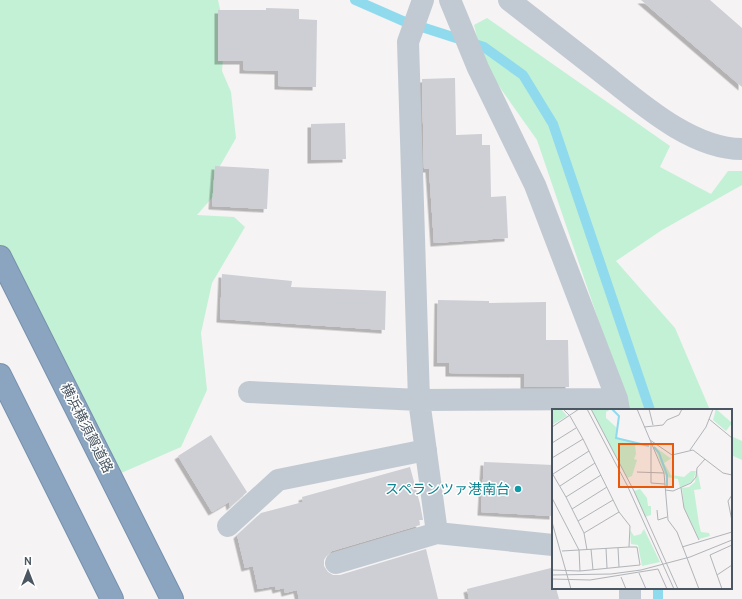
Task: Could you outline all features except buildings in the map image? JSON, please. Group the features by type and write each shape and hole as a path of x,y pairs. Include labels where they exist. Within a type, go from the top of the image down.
{"highway":[{"name":"横浜横須賀道路","path":"0,257 172,599"},
{"path":"0,375 112,599"}],"street":[{"path":"509,0 648,109 691,136 728,149 742,149"},
{"path":"422,2 408,42 419,400 437,534"},
{"path":"249,392 419,400 618,404 535,185 478,68 455,9"},
{"path":"228,526 278,480 426,450"},
{"path":"336,563 437,534 552,545"}],"green space":[{"path":"0,0 218,0 225,32 222,71 231,92 236,138 216,173 218,191 197,215 234,217 245,227 212,283 201,333 207,390 181,447 112,477 0,257"},
{"path":"487,18 670,146 660,167 711,194 728,171 742,171 742,185 662,230 616,261 675,328 710,409 629,409 537,140 484,65 474,25"},
{"path":"732,436 742,441 742,460 732,455"}],"waterway":[{"path":"355,0 403,21 484,47 523,75 553,124 650,409"},
{"path":"658,589 658,599"}],"place":[{"name":"スペランツァ港南台","path":"518,489"}]}
